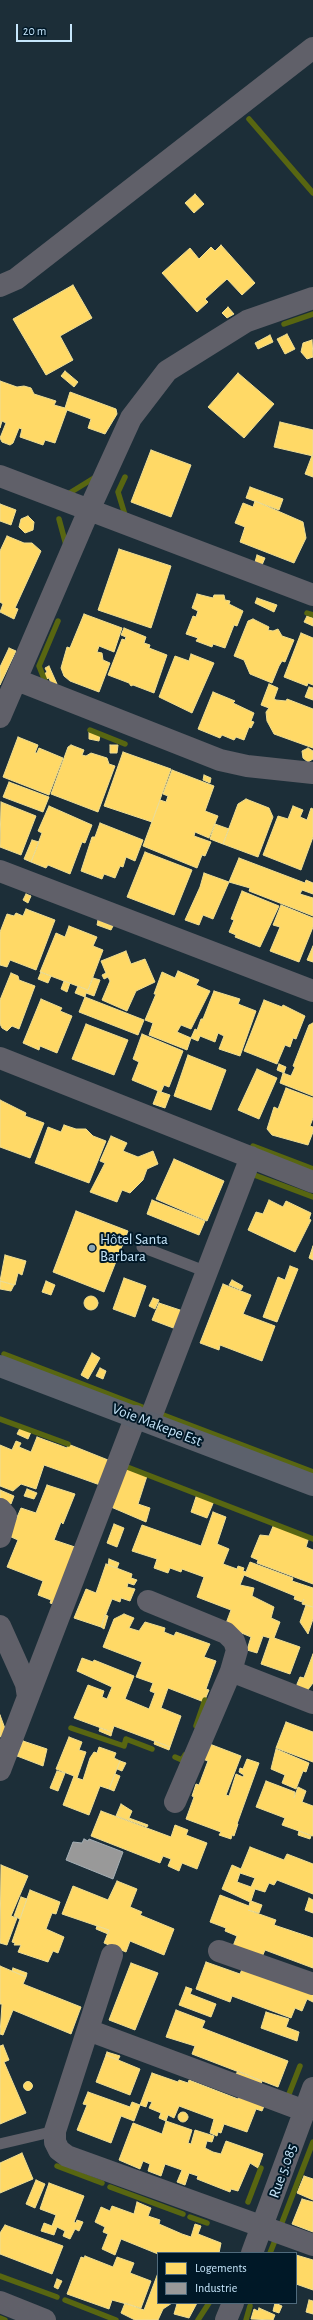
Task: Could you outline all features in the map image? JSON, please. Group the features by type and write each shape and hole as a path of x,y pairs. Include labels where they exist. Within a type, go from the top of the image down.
{"main road":[{"name":"Voie Makepe Est","path":"0,1366 313,1485"}],"street":[{"path":"0,286 16,279 313,48"},
{"path":"0,717 89,510 131,418 167,371 248,321 313,298"},
{"path":"0,476 313,595"},
{"path":"17,680 220,760 247,766 313,773"},
{"path":"0,871 313,991"},
{"path":"0,1058 313,1182"},
{"path":"0,1770 28,1696 142,1419 207,1272 251,1157"},
{"path":"0,1509 6,1516 0,1537"},
{"path":"148,1601 226,1633 234,1641 237,1650 231,1671 175,1802"},
{"path":"0,1626 26,1684 28,1696"},
{"path":"231,1671 313,1703"},
{"path":"219,1951 313,1984"},
{"path":"112,1955 55,2131 55,2142 59,2150 67,2156 313,2245"},
{"path":"88,2030 305,2111"},
{"name":"Rue 5.085","path":"252,2252 313,2088"},
{"path":"0,2302 41,2319"},
{"path":"226,2320 233,2304"}],"lane":[{"path":"142,1247 207,1272"},
{"path":"0,2144 55,2131"}],"building: Logements":[{"path":"195,194 204,204 194,213 185,203"},
{"path":"221,245 255,283 242,295 227,279 205,299 208,302 197,312 162,273 190,248 199,259 211,247 215,251"},
{"path":"73,285 92,318 60,336 73,360 46,375 13,319"},
{"path":"228,307 234,314 227,318 222,313"},
{"path":"287,334 295,349 285,354 277,339"},
{"path":"270,335 273,342 258,349 255,343"},
{"path":"312,340 313,357 307,359 301,352 303,343"},
{"path":"65,371 78,382 74,387 61,376"},
{"path":"238,373 274,404 244,438 208,407"},
{"path":"0,381 17,387 24,386 31,388 34,394 56,401 54,405 65,408 70,392 116,409 117,414 105,434 88,428 91,419 67,410 55,443 45,440 43,445 20,437 22,429 19,428 13,443 10,445 2,442 0,438 6,423 2,421 0,428"},
{"path":"280,422 313,430 313,456 274,447"},
{"path":"151,450 191,465 171,517 131,502"},
{"path":"313,453 313,477 305,474"},
{"path":"250,487 283,499 279,510 246,498"},
{"path":"255,501 303,522 306,538 294,563 240,542 245,527 235,523 243,503 253,507"},
{"path":"0,504 16,510 11,525 0,521"},
{"path":"28,516 34,522 33,530 25,533 19,527 21,519"},
{"path":"7,536 24,543 32,543 41,551 15,608 18,609 14,619 0,612 3,604 0,602 0,551"},
{"path":"119,549 171,566 151,628 98,610"},
{"path":"257,555 265,558 262,565 255,562"},
{"path":"197,594 213,598 214,595 224,595 225,600 230,601 229,604 243,611 237,626 234,625 225,648 213,644 212,647 196,641 198,638 186,634 193,616 196,617 198,611 192,608"},
{"path":"257,598 277,605 274,612 255,603"},
{"path":"84,614 122,628 114,652 99,646 97,652 102,653 103,660 110,663 99,692 70,681 64,676 61,668 67,647 70,648"},
{"path":"307,616 313,618 313,626 304,622"},
{"path":"253,619 269,627 268,630 273,631 278,629 282,636 294,640 285,662 282,661 272,683 250,674 244,660 234,656 248,621"},
{"path":"124,628 146,637 144,643 150,645 149,648 167,655 154,693 133,685 131,686 129,683 108,675 122,639 125,640 126,637 121,635"},
{"path":"301,633 313,638 313,685 308,683 307,686 284,677"},
{"path":"9,648 16,651 0,685 0,667"},
{"path":"191,654 214,663 192,713 159,697 175,656 189,661"},
{"path":"49,666 57,684 52,686 49,678 46,679 44,674 47,672 45,668"},
{"path":"269,684 278,688 274,699 286,701 287,699 313,709 313,748 274,734 267,721 266,712 269,708 261,705"},
{"path":"309,687 313,688 313,700 305,697"},
{"path":"213,692 235,701 233,703 254,713 251,721 254,722 251,728 249,727 244,740 236,737 234,740 222,735 220,738 198,729"},
{"path":"89,732 100,735 99,741 89,739"},
{"path":"18,737 38,745 35,753 37,753 39,748 63,758 49,795 3,777"},
{"path":"71,745 84,750 82,755 86,756 91,753 107,758 109,764 115,766 98,812 51,794 68,747"},
{"path":"110,745 118,745 117,753 110,753"},
{"path":"308,748 313,751 313,759 308,762 303,758 302,751"},
{"path":"123,752 171,769 152,822 104,806"},
{"path":"172,770 214,786 205,811 218,816 209,838 195,832 194,836 211,842 205,856 202,855 197,868 143,846 160,800 166,802 168,796 163,794"},
{"path":"204,775 211,778 210,783 203,780"},
{"path":"9,782 49,797 43,812 3,797"},
{"path":"246,799 269,808 273,817 258,857 223,844 238,804"},
{"path":"1,802 36,816 21,855 0,847"},
{"path":"49,806 92,825 85,843 82,842 70,874 48,865 46,868 31,862 42,833 38,831"},
{"path":"293,806 303,810 300,817 307,820 311,808 313,809 313,837 301,870 263,855 278,816 288,819"},
{"path":"100,823 143,840 135,861 126,857 123,867 120,866 115,878 104,874 102,879 81,871 92,837 95,837"},
{"path":"215,824 229,829 223,844 210,839"},
{"path":"32,840 39,842 31,862 24,859"},
{"path":"145,852 192,870 174,915 127,897"},
{"path":"239,858 305,883 306,880 313,883 313,894 302,890 300,894 313,898 313,916 249,891 250,888 229,882"},
{"path":"204,873 229,882 213,919 203,915 199,925 185,920 200,887"},
{"path":"242,891 279,906 260,947 235,937 236,935 229,932 234,920 231,919"},
{"path":"26,894 31,896 28,903 23,900"},
{"path":"281,905 313,918 313,927 299,962 270,951 280,927 273,925"},
{"path":"26,909 55,920 36,970 10,960 7,967 0,965 0,932 7,914 14,916 16,913 23,916"},
{"path":"98,920 113,926 111,930 97,925"},
{"path":"69,926 97,937 93,946 103,950 88,990 40,972 56,933 65,937"},
{"path":"313,946 313,962 307,960"},
{"path":"126,951 131,964 145,959 155,982 136,991 127,1011 102,1000 110,981 108,977 104,979 102,975 106,973 101,961"},
{"path":"178,971 199,980 196,985 210,991 191,1029 181,1025 177,1032 191,1038 187,1050 149,1035 153,1023 145,1020 156,994 154,994 162,972 175,978"},
{"path":"41,972 51,976 48,983 38,979"},
{"path":"11,973 18,976 19,980 35,986 19,1029 12,1026 7,1031 2,1028 0,1024 0,1000"},
{"path":"93,978 100,980 94,996 86,993 85,997 75,993 78,986 88,990"},
{"path":"64,981 70,983 67,992 61,989"},
{"path":"214,991 240,999 238,1004 256,1011 240,1056 219,1049 224,1036 218,1033 215,1042 200,1036 198,1041 191,1038 195,1029 197,1030 201,1019 203,1019"},
{"path":"85,997 144,1020 138,1035 79,1012"},
{"path":"41,999 62,1008 60,1011 72,1016 57,1053 40,1046 39,1050 23,1043"},
{"path":"264,1000 282,1007 283,1005 305,1016 296,1039 293,1038 290,1047 285,1045 277,1064 244,1051"},
{"path":"313,1023 313,1096 280,1083 283,1073 291,1076 295,1067 293,1066 309,1025"},
{"path":"86,1024 128,1040 114,1075 72,1059"},
{"path":"142,1034 183,1051 169,1087 164,1085 161,1092 132,1080 139,1062 133,1059"},
{"path":"188,1055 226,1070 211,1110 174,1096"},
{"path":"279,1064 286,1067 284,1073 277,1070"},
{"path":"257,1069 277,1078 259,1119 238,1110"},
{"path":"286,1088 313,1098 313,1118 310,1126 313,1127 313,1132 308,1145 272,1135 267,1129 274,1107 278,1109"},
{"path":"158,1091 170,1095 165,1108 153,1104"},
{"path":"0,1100 26,1113 25,1116 44,1123 30,1158 0,1147"},
{"path":"64,1125 76,1129 86,1129 93,1136 106,1141 89,1183 35,1163 48,1127 61,1132"},
{"path":"111,1136 127,1143 123,1151 138,1157 153,1151 158,1164 147,1169 143,1180 130,1193 122,1190 117,1202 90,1192 105,1163 100,1161"},
{"path":"174,1159 224,1181 207,1221 156,1199"},
{"path":"152,1200 205,1221 199,1235 147,1214"},
{"path":"269,1200 283,1207 286,1201 311,1213 309,1219 311,1220 295,1252 248,1230 256,1212 263,1214"},
{"name":"Hôtel Santa Barbara","path":"76,1211 128,1231 104,1292 53,1272"},
{"path":"313,1246 313,1260 309,1258"},
{"path":"5,1255 26,1261 22,1275 18,1273 15,1285 0,1281"},
{"path":"290,1266 298,1269 277,1322 263,1317 278,1277 285,1280"},
{"path":"124,1278 146,1286 135,1317 113,1309"},
{"path":"232,1280 243,1286 241,1290 229,1285"},
{"path":"0,1281 14,1285 11,1291 0,1289"},
{"path":"46,1281 55,1285 51,1295 42,1292"},
{"path":"223,1284 251,1295 243,1314 275,1326 262,1361 220,1345 219,1350 200,1343"},
{"path":"88,1296 94,1296 98,1300 98,1306 94,1310 88,1310 84,1306 84,1300"},
{"path":"153,1298 159,1300 155,1309 149,1306"},
{"path":"159,1303 183,1311 176,1329 152,1320"},
{"path":"92,1353 100,1358 88,1379 81,1375"},
{"path":"100,1368 106,1371 103,1379 96,1376"},
{"path":"20,1428 31,1432 28,1439 17,1434"},
{"path":"37,1437 67,1448 68,1444 108,1460 100,1485 44,1465 36,1489 21,1484 13,1491 0,1486 0,1445 12,1450 16,1441 21,1443 19,1447 31,1452"},
{"path":"127,1468 147,1476 138,1504 150,1508 146,1522 111,1507"},
{"path":"47,1485 75,1494 63,1524 61,1522 54,1540 75,1547 56,1605 50,1603 51,1600 38,1595 43,1581 7,1567 18,1540 9,1536 21,1508 36,1513"},
{"path":"27,1489 37,1493 34,1499 24,1496"},
{"path":"0,1490 14,1496 11,1504 0,1499"},
{"path":"197,1494 214,1501 207,1518 191,1512"},
{"path":"213,1512 226,1517 217,1544 229,1549 223,1564 237,1569 238,1566 244,1568 243,1571 246,1572 250,1562 293,1578 292,1581 313,1588 313,1607 302,1604 304,1599 302,1602 294,1599 295,1596 244,1575 240,1585 254,1588 252,1596 274,1607 271,1618 280,1622 274,1638 300,1647 290,1674 261,1664 270,1638 263,1636 257,1653 247,1650 251,1637 225,1626 231,1610 197,1597 204,1577 182,1569 181,1572 170,1568 168,1573 154,1568 157,1559 132,1551 142,1525 201,1546"},
{"path":"114,1524 124,1528 117,1547 107,1543"},
{"path":"274,1524 309,1537 306,1547 313,1550 313,1584 257,1563 258,1560 251,1557 260,1535 269,1536"},
{"path":"109,1559 119,1563 117,1568 108,1565"},
{"path":"106,1564 132,1574 131,1578 137,1580 134,1585 128,1583 127,1587 135,1589 130,1601 121,1598 120,1602 112,1599 101,1627 74,1618 86,1589 96,1593"},
{"path":"306,1605 313,1607 313,1619 308,1634 300,1622"},
{"path":"124,1614 134,1618 129,1628 139,1631 145,1622 165,1628 164,1632 174,1636 176,1632 210,1644 204,1657 216,1661 206,1689 209,1690 204,1702 168,1688 161,1708 181,1716 170,1747 114,1726 112,1732 74,1718 88,1685 104,1691 102,1697 107,1699 112,1687 77,1671 82,1658 93,1662 94,1660 134,1676 125,1699 149,1709 155,1693 150,1691 153,1683 136,1677 142,1662 103,1647 114,1619"},
{"path":"105,1615 108,1616 104,1629 101,1627"},
{"path":"313,1654 313,1683 307,1691 297,1687 297,1684 300,1677 304,1678"},
{"path":"0,1715 7,1734 0,1737"},
{"path":"286,1722 313,1732 313,1762 276,1748"},
{"path":"100,1728 112,1732 111,1736 99,1731"},
{"path":"69,1737 82,1742 79,1750 86,1752 77,1778 83,1780 90,1758 94,1752 97,1753 99,1747 116,1753 114,1758 120,1761 109,1789 100,1786 89,1815 63,1805 74,1776 56,1769"},
{"path":"23,1741 47,1749 43,1766 17,1756"},
{"path":"155,1741 170,1747 169,1750 154,1744"},
{"path":"207,1743 241,1756 226,1795 229,1796 236,1774 243,1777 244,1775 239,1772 240,1768 243,1769 247,1759 259,1763 234,1836 232,1835 231,1839 219,1835 221,1832 186,1819 194,1797 192,1796 196,1784 199,1785 208,1761 200,1758"},
{"path":"276,1749 309,1763 306,1772 303,1771 296,1789 282,1783 285,1775 271,1769"},
{"path":"120,1761 126,1763 122,1771 117,1769"},
{"path":"57,1771 65,1773 58,1791 50,1788"},
{"path":"115,1774 120,1776 114,1791 109,1789"},
{"path":"266,1781 295,1792 294,1798 298,1787 306,1791 302,1802 313,1806 313,1836 282,1825 285,1818 256,1807"},
{"path":"121,1804 132,1811 129,1818 148,1825 147,1827 116,1816"},
{"path":"101,1811 171,1837 175,1825 188,1830 186,1835 207,1843 197,1869 182,1863 179,1871 168,1866 171,1859 163,1856 160,1863 91,1836"},
{"path":"299,1831 311,1836 310,1839 298,1835"},
{"path":"250,1847 284,1860 287,1854 313,1864 313,1894 277,1880 274,1885 269,1883 265,1892 255,1889 251,1901 262,1905 259,1913 248,1910 276,1920 274,1925 313,1938 313,1968 265,1950 262,1957 233,1946 237,1936 225,1931 226,1928 210,1922 220,1895 249,1906 250,1902 222,1889 232,1865 241,1869","holes":["240,1873 255,1878 251,1887 237,1882"]},
{"path":"1,1865 28,1876 11,1916 17,1918 7,1945 0,1943"},
{"path":"117,1881 137,1889 130,1907 142,1912 140,1915 174,1929 164,1955 130,1941 126,1952 104,1943 109,1930 62,1914 73,1886 108,1900"},
{"path":"30,1890 60,1902 56,1914 52,1913 46,1929 64,1937 58,1953 53,1951 48,1962 18,1952 21,1945 14,1945 15,1943 12,1942"},
{"path":"21,1897 27,1899 20,1919 14,1916"},
{"path":"309,1898 313,1900 313,1913 305,1910"},
{"path":"97,1926 109,1930 108,1934 96,1929"},
{"path":"206,1962 240,1974 245,1962 313,1989 313,2002 307,1999 302,2011 295,2008 291,2018 232,1996 230,2002 196,1989"},
{"path":"131,1963 158,1973 135,2030 109,2020"},
{"path":"0,1966 26,1977 23,1984 81,2007 71,2034 13,2010 3,2035 0,2034 2,2004 0,2004"},
{"path":"13,1968 27,1973 26,1977 12,1971"},
{"path":"186,1987 192,1989 190,1994 216,2004 211,2017 179,2005"},
{"path":"176,2010 205,2021 202,2028 288,2061 278,2087 192,2054 195,2046 166,2037"},
{"path":"266,2012 289,2019 286,2027 299,2032 297,2041 261,2028"},
{"path":"3,2045 9,2060 4,2062 26,2113 0,2124 0,2046"},
{"path":"107,2052 120,2056 118,2060 106,2055"},
{"path":"106,2055 140,2069 130,2095 96,2082"},
{"path":"238,2071 262,2081 261,2084 236,2074"},
{"path":"152,2073 178,2082 179,2080 188,2083 189,2080 238,2099 242,2090 267,2099 262,2111 256,2109 247,2132 224,2124 221,2133 218,2132 217,2136 210,2133 214,2119 179,2106 174,2118 168,2115 166,2121 159,2118 161,2113 149,2108 152,2102 148,2101 146,2107 140,2105"},
{"path":"28,2081 33,2086 28,2091 23,2086"},
{"path":"88,2092 130,2107 132,2102 140,2105 134,2121 121,2116 111,2143 77,2130 87,2105 83,2104"},
{"path":"181,2112 185,2112 187,2113 187,2121 181,2122 178,2119 178,2115"},
{"path":"166,2121 192,2130 188,2143 191,2144 195,2130 214,2136 212,2142 207,2141 205,2148 213,2152 221,2154 226,2141 263,2154 258,2168 250,2163 238,2191 231,2189 230,2192 197,2179 198,2176 189,2173 185,2185 177,2182 182,2170 165,2164 161,2176 148,2171 150,2164 143,2161 140,2169 119,2160 133,2123 162,2134"},
{"path":"22,2153 33,2179 0,2193 0,2163"},
{"path":"304,2176 313,2179 313,2200 297,2193"},
{"path":"36,2180 45,2184 35,2208 26,2204"},
{"path":"49,2183 84,2196 74,2222 76,2223 77,2220 83,2222 79,2231 75,2229 70,2239 63,2236 65,2231 57,2227 54,2235 41,2231 44,2223 52,2226 56,2215 40,2209"},
{"path":"302,2199 313,2202 313,2232 292,2224"},
{"path":"137,2202 151,2208 148,2216 160,2220 159,2224 191,2237 195,2224 201,2226 198,2234 221,2243 219,2252 157,2252 157,2254 121,2239 115,2255 102,2249 108,2234 103,2232 105,2227 95,2222 101,2207 110,2211 112,2206 134,2214"},
{"path":"5,2225 63,2246 52,2274 0,2254 0,2233"},
{"path":"297,2255 313,2260 313,2290 297,2284"},
{"path":"85,2256 113,2267 117,2257 134,2263 130,2273 151,2281 141,2308 112,2300 109,2309 67,2294 81,2257 84,2258"},
{"path":"157,2276 157,2304 170,2304 163,2309 158,2320 135,2320 121,2313 125,2303 144,2310"},
{"path":"57,2279 62,2281 58,2289 54,2287"},
{"path":"309,2300 313,2301 313,2314 306,2312"},
{"path":"177,2304 196,2304 189,2318 174,2314"},
{"path":"275,2304 282,2306 279,2313 273,2311"},
{"path":"259,2308 275,2315 273,2320 251,2319 254,2309 258,2311"}],"building: Industrie":[{"path":"84,1839 88,1841 89,1839 123,1852 113,1879 66,1860 73,1842 82,1843"}],"waterway":[{"path":"249,119 313,193"},
{"path":"284,324 313,314"},
{"path":"125,477 118,492 125,515 128,516"},
{"path":"66,493 68,494 94,478"},
{"path":"59,519 66,545"},
{"path":"307,613 313,615"},
{"path":"47,686 39,666 58,621"},
{"path":"90,730 125,744"},
{"path":"253,1146 313,1169"},
{"path":"249,1173 313,1197"},
{"path":"4,1354 150,1410"},
{"path":"158,1413 313,1472"},
{"path":"0,1419 68,1444"},
{"path":"122,1465 313,1539"},
{"path":"196,1726 205,1700"},
{"path":"71,1728 124,1746 126,1739 152,1749"},
{"path":"175,1757 182,1760 185,1755"},
{"path":"289,2094 300,2066"},
{"path":"281,2225 313,2142"},
{"path":"57,2166 102,2183"},
{"path":"248,2202 261,2168"},
{"path":"110,2187 183,2214"},
{"path":"190,2217 207,2223"},
{"path":"270,2252 276,2238"},
{"path":"0,2276 57,2297"},
{"path":"65,2300 116,2320"},
{"path":"198,2320 208,2304"},
{"path":"246,2320 250,2306"},
{"path":"0,2318 5,2320"}],"place":[{"name":"Hôtel Santa Barbara","path":"92,1248"}]}
